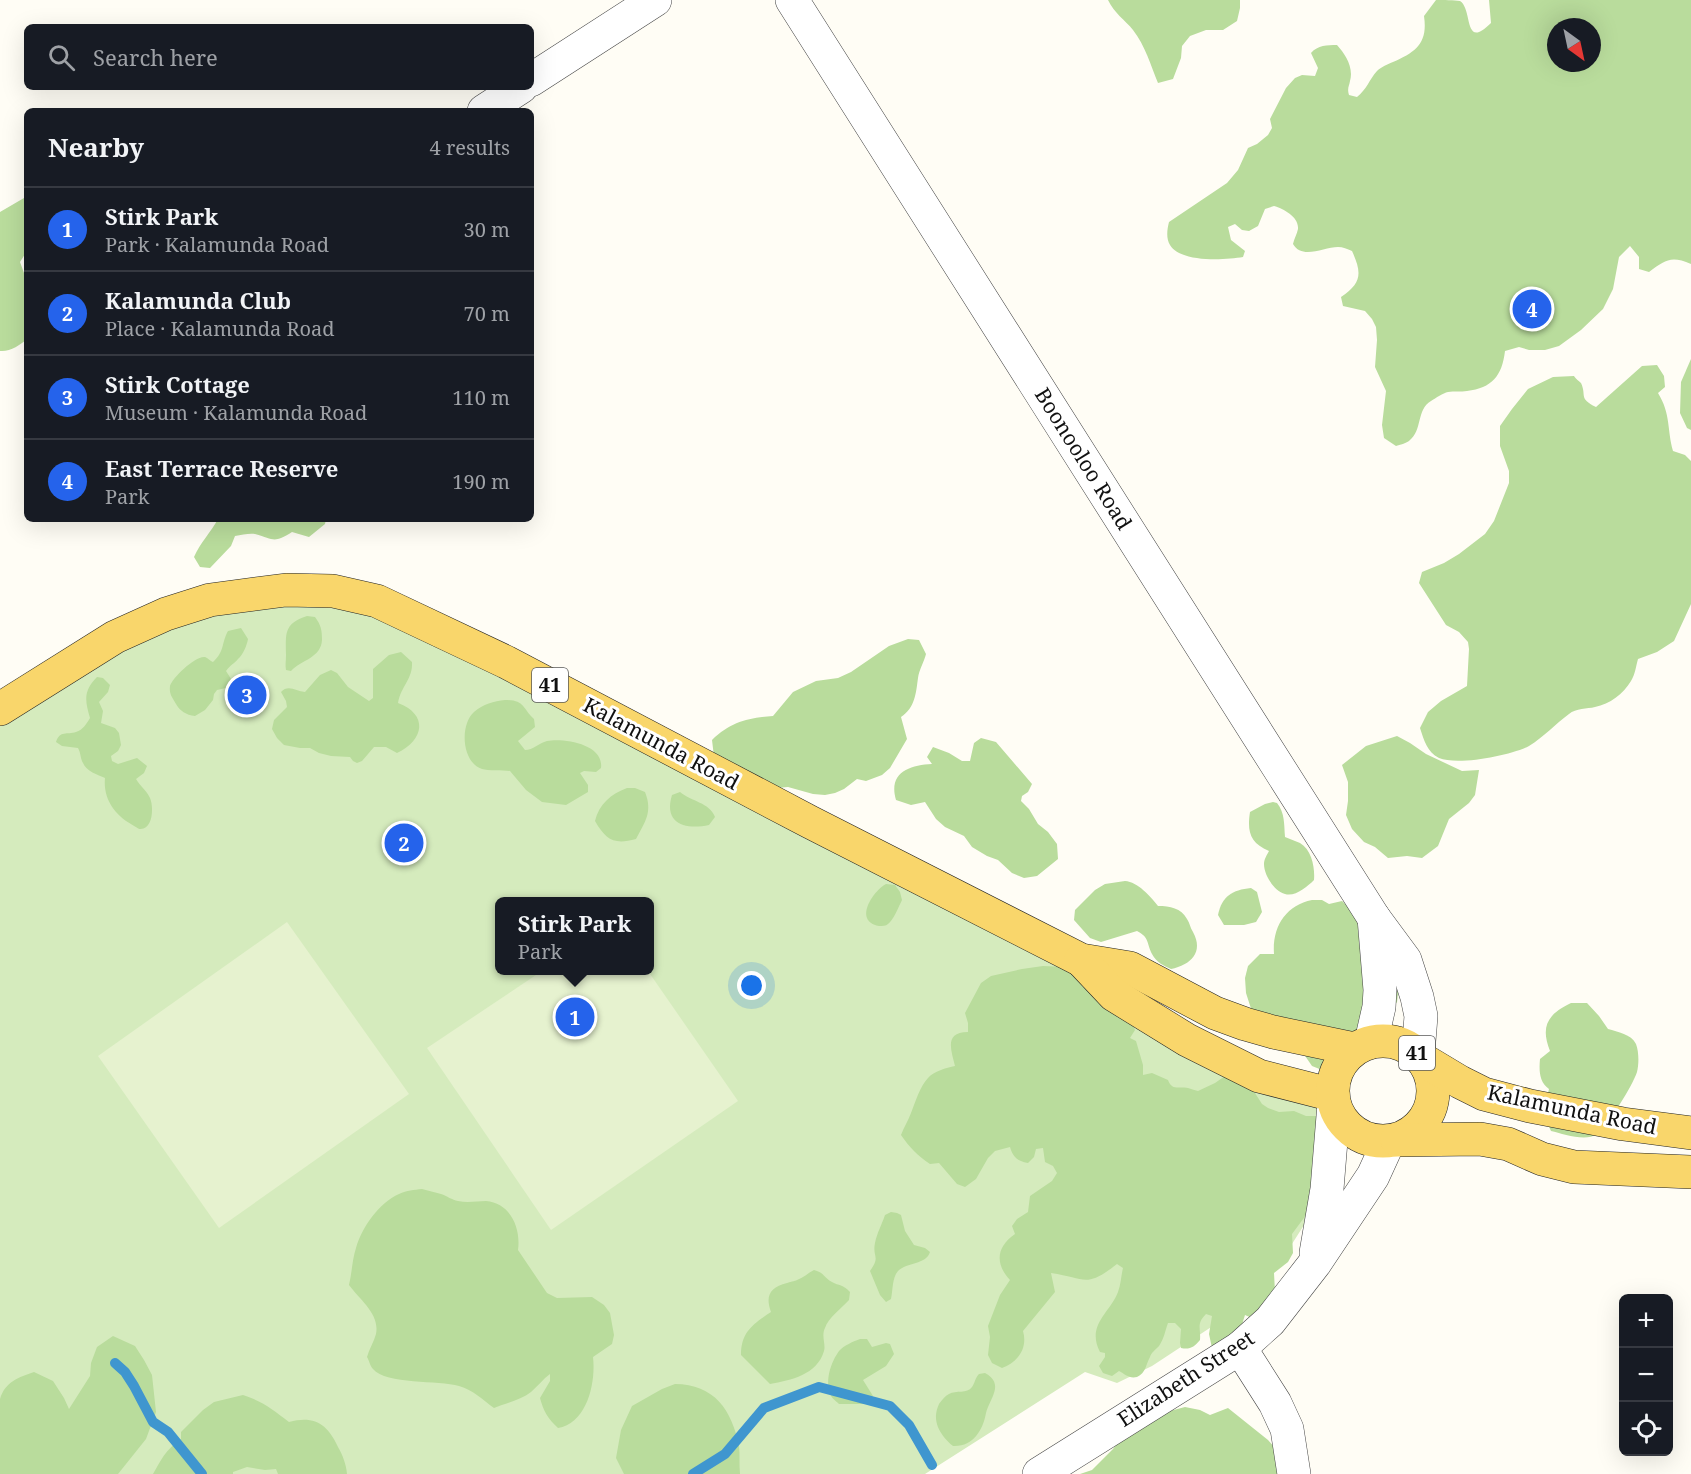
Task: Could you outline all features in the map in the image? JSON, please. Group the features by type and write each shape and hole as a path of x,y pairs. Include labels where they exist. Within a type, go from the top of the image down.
{"main road":[{"name":"Kalamunda Road","path":"0,709 116,637 166,614 210,600 286,590 333,591 377,601 506,662 915,877 1081,960 1130,968 1215,1013 1273,1032 1363,1046"},
{"name":"Kalamunda Road","path":"1081,960 1114,995 1187,1040 1259,1076 1333,1100"},
{"name":"41","path":"1363,1046 1388,1040 1404,1044 1421,1058 1432,1076 1434,1092 1431,1108 1423,1122 1411,1133 1393,1140"},
{"path":"1363,1046 1340,1064 1333,1085 1333,1100 1340,1118 1355,1132 1375,1141 1393,1140"},
{"name":"Kalamunda Road","path":"1421,1058 1484,1094 1530,1106 1623,1124 1691,1133"},
{"name":"Kalamunda Road","path":"1393,1140 1480,1139 1509,1144 1542,1159 1574,1167 1691,1172"}],"street":[{"path":"534,79 655,0"},
{"name":"Boonooloo Road","path":"792,0 1374,918 1405,960 1421,1016 1421,1058"},
{"path":"489,108 516,90"},
{"name":"Boonooloo Road","path":"1363,1046 1379,1007 1380,990 1374,918"},
{"name":"Elizabeth Street","path":"1315,1263 1327,1188 1333,1100"},
{"name":"Elizabeth Street","path":"1039,1474 1240,1348 1270,1322 1315,1263 1373,1176 1393,1140"},
{"path":"1240,1348 1275,1403 1287,1429 1294,1474"}],"green space":[{"path":"1108,0 1240,0 1240,8 1237,21 1223,30 1206,30 1190,36 1182,46 1181,58 1173,79 1158,83 1141,42"},
{"path":"1436,0 1460,1 1464,5 1472,30 1476,32 1491,23 1489,0 1691,0 1691,264 1673,259 1649,272 1639,269 1639,257 1630,246 1619,257 1613,289 1603,309 1581,330 1559,346 1545,350 1529,350 1519,347 1505,351 1498,374 1489,384 1467,391 1448,392 1431,401 1423,410 1413,436 1408,442 1396,446 1384,438 1382,425 1386,391 1375,367 1376,327 1365,311 1343,306 1341,297 1353,287 1358,277 1352,251 1338,247 1314,252 1297,249 1293,244 1298,229 1296,221 1286,211 1274,206 1265,209 1258,226 1249,231 1242,230 1235,224 1228,227 1231,240 1245,251 1243,257 1204,259 1184,255 1170,245 1167,231 1169,222 1227,183 1238,170 1248,148 1268,135 1272,128 1270,119 1286,88 1295,78 1302,75 1315,76 1318,68 1311,53 1314,50 1323,46 1337,45 1350,66 1349,95 1357,97 1374,74 1419,45 1425,25 1424,16"},
{"path":"24,198 24,256 20,262 24,273 24,341 4,351 0,351 0,212"},
{"path":"1691,359 1691,430 1687,428 1680,413 1681,382"},
{"path":"1657,365 1664,376 1665,387 1658,393 1667,415 1673,451 1685,455 1691,461 1691,604 1674,641 1657,652 1638,659 1631,681 1616,698 1601,706 1572,712 1529,746 1510,753 1471,760 1439,758 1429,749 1420,728 1428,712 1441,701 1467,686 1469,649 1468,642 1459,632 1446,625 1419,583 1422,572 1459,554 1485,534 1494,521 1509,483 1509,471 1500,446 1500,426 1528,389 1553,377 1574,376 1583,387 1585,399 1596,407 1642,366"},
{"path":"216,522 325,522 309,537 292,532 277,539 253,534 235,536 231,546 210,568 200,567 194,557"},
{"path":"377,601 1114,995 1333,1095 1327,1189 1283,1258 1228,1316 1152,1366 1117,1383 1085,1372 925,1474 0,1474 0,709 166,614"},
{"path":"307,616 315,617 320,625 321,646 310,658 291,671 286,670 288,631 290,626"},
{"path":"241,628 248,639 242,655 226,671 233,682 230,687 217,690 205,710 195,716 184,712 171,695 172,682 185,668 201,657 213,662 221,651 228,631"},
{"path":"908,639 919,640 926,654 914,700 901,717 907,739 890,768 882,775 866,781 857,779 844,789 825,795 788,787 765,789 715,765 712,740 726,729 747,720 773,716 793,692 816,681 838,678 851,672 889,646"},
{"path":"401,652 412,662 412,668 398,703 414,714 419,727 418,734 406,748 397,753 386,747 374,747 362,761 357,763 350,757 331,756 310,748 284,745 277,738 272,729 274,720 287,707 281,692 286,688 305,692 320,675 331,670 337,673 348,687 369,701 373,698 373,669 389,655"},
{"path":"97,677 103,678 110,685 108,692 99,702 103,711 101,723 115,728 119,733 121,745 118,751 111,756 112,761 118,764 137,758 147,766 144,773 136,779 149,795 151,802 150,822 144,829 139,829 125,820 115,810 108,799 105,778 85,766 78,748 62,746 56,742 62,734 78,731 88,722 90,718 86,696 89,687"},
{"path":"505,700 520,703 534,719 535,727 518,741 525,750 554,740 582,744 596,753 601,768 596,772 580,773 588,785 588,792 566,805 542,802 526,790 510,771 485,770 475,765 470,759 465,742 466,725 469,718 485,705"},
{"path":"1397,736 1426,754 1462,771 1479,770 1475,795 1469,803 1449,819 1438,846 1422,858 1407,856 1388,858 1375,847 1364,842 1352,829 1346,815 1348,782 1342,765 1366,746"},
{"path":"981,738 996,742 1032,784 1028,792 1022,796 1021,801 1057,844 1058,859 1037,876 1024,878 1012,873 998,860 972,847 964,836 945,827 936,819 925,802 911,805 896,800 894,791 898,777 908,769 932,764 927,757 933,747 962,761 970,761 974,743"},
{"path":"627,788 645,792 648,811 636,839 616,841 607,837 595,821 606,800"},
{"path":"680,792 709,808 715,817 709,825 685,825 674,819 670,805 672,795"},
{"path":"1273,802 1277,803 1284,819 1285,837 1304,846 1310,855 1314,870 1314,880 1297,893 1289,895 1277,890 1270,882 1264,864 1269,851 1254,840 1250,831 1250,812"},
{"path":"1125,881 1139,887 1158,906 1175,908 1185,915 1197,946 1194,957 1190,961 1171,969 1156,959 1146,938 1137,931 1101,942 1090,938 1074,920 1075,910 1095,890 1105,884"},
{"path":"886,884 895,885 902,900 890,922 879,926 871,923 866,912 871,899"},
{"path":"1251,888 1257,892 1262,912 1256,922 1244,925 1224,925 1218,915 1222,903 1233,892"},
{"path":"1312,900 1322,900 1329,904 1342,901 1355,917 1359,938 1400,978 1397,1002 1342,1069 1322,1070 1312,1066 1301,1050 1255,1021 1246,993 1245,978 1248,966 1260,954 1274,954 1278,926 1288,912"},
{"path":"287,922 409,1094 219,1228 98,1056"},
{"path":"1043,966 1067,967 1132,1023 1135,1030 1130,1038 1136,1041 1143,1065 1143,1075 1152,1073 1168,1080 1173,1087 1198,1091 1225,1076 1244,1076 1262,1104 1268,1108 1279,1112 1294,1111 1306,1116 1321,1116 1312,1207 1292,1234 1293,1253 1288,1262 1274,1273 1275,1292 1254,1319 1245,1315 1240,1331 1212,1348 1209,1334 1212,1316 1206,1314 1203,1317 1200,1323 1200,1340 1189,1348 1181,1348 1181,1329 1175,1323 1168,1323 1161,1343 1151,1354 1144,1371 1137,1377 1129,1377 1119,1371 1112,1376 1103,1373 1099,1366 1105,1353 1100,1352 1096,1343 1097,1327 1119,1289 1123,1268 1117,1264 1098,1277 1085,1280 1051,1273 1055,1292 1023,1331 1024,1343 1020,1354 1013,1362 1002,1368 992,1363 988,1355 990,1337 988,1326 1000,1295 1010,1280 1000,1262 1001,1250 1015,1234 1012,1226 1017,1219 1028,1212 1030,1196 1052,1181 1057,1173 1053,1166 1045,1162 1043,1148 1036,1149 1034,1157 1028,1163 1016,1158 1010,1147 995,1151 988,1158 976,1179 965,1187 957,1184 939,1163 930,1164 922,1158 901,1135 925,1081 937,1072 955,1066 951,1048 952,1039 955,1035 968,1032 965,1013 981,983 991,976"},
{"path":"536,975 651,975 738,1101 551,1230 427,1048"},
{"path":"1571,1003 1587,1003 1608,1029 1624,1034 1634,1041 1638,1054 1637,1072 1619,1105 1597,1134 1587,1137 1574,1137 1551,1131 1543,1114 1549,1089 1541,1079 1540,1071 1540,1059 1550,1051 1546,1028 1552,1016"},
{"path":"422,1189 458,1201 486,1201 502,1207 508,1212 516,1226 518,1250 547,1293 557,1298 592,1297 604,1305 610,1313 614,1335 612,1344 593,1357 593,1378 588,1400 583,1410 568,1425 558,1428 549,1418 540,1398 550,1381 550,1374 527,1395 494,1408 459,1386 389,1378 372,1368 367,1357 376,1334 375,1320 349,1285 355,1253 367,1224 385,1203 402,1193"},
{"path":"891,1212 901,1215 905,1231 914,1245 930,1252 925,1259 898,1271 891,1299 886,1302 880,1295 870,1271 876,1259 874,1248 877,1236 885,1215"},
{"path":"814,1270 848,1289 849,1300 827,1324 823,1334 824,1351 816,1366 802,1375 770,1384 741,1355 743,1340 749,1329 771,1312 769,1297 776,1287 799,1279"},
{"path":"113,1336 135,1346 144,1360 152,1375 156,1412 146,1439 118,1474 0,1474 0,1399 5,1388 18,1378 34,1372 53,1381 69,1409 90,1376 91,1363 97,1347"},
{"path":"860,1339 867,1339 872,1347 890,1344 894,1354 886,1366 863,1380 873,1396 865,1404 839,1404 831,1396 829,1388 831,1366 841,1349"},
{"path":"985,1373 991,1377 995,1387 980,1431 966,1444 953,1446 944,1437 936,1422 939,1404 949,1394 970,1389 979,1374"},
{"path":"675,1384 689,1385 711,1394 726,1411 732,1421 739,1446 740,1474 624,1474 616,1458 621,1430 632,1406"},
{"path":"243,1395 262,1403 289,1422 313,1421 325,1428 334,1439 345,1463 347,1474 278,1474 276,1469 247,1467 233,1474 153,1474 167,1451 181,1439 181,1432 203,1410 214,1402"},
{"path":"1185,1407 1210,1415 1228,1408 1268,1440 1299,1474 1080,1474 1092,1470 1128,1430 1166,1412"}],"waterway":[{"path":"115,1363 125,1372 153,1422 168,1432 202,1474"},
{"path":"693,1474 725,1454 764,1408 819,1387 890,1406 909,1425 932,1465"}],"place":[{"name":"East Terrace Reserve","path":"1532,309"},
{"name":"Stirk Cottage","path":"247,695"},
{"name":"Kalamunda Club","path":"404,843"},
{"name":"Stirk Park","path":"575,1017"}]}
